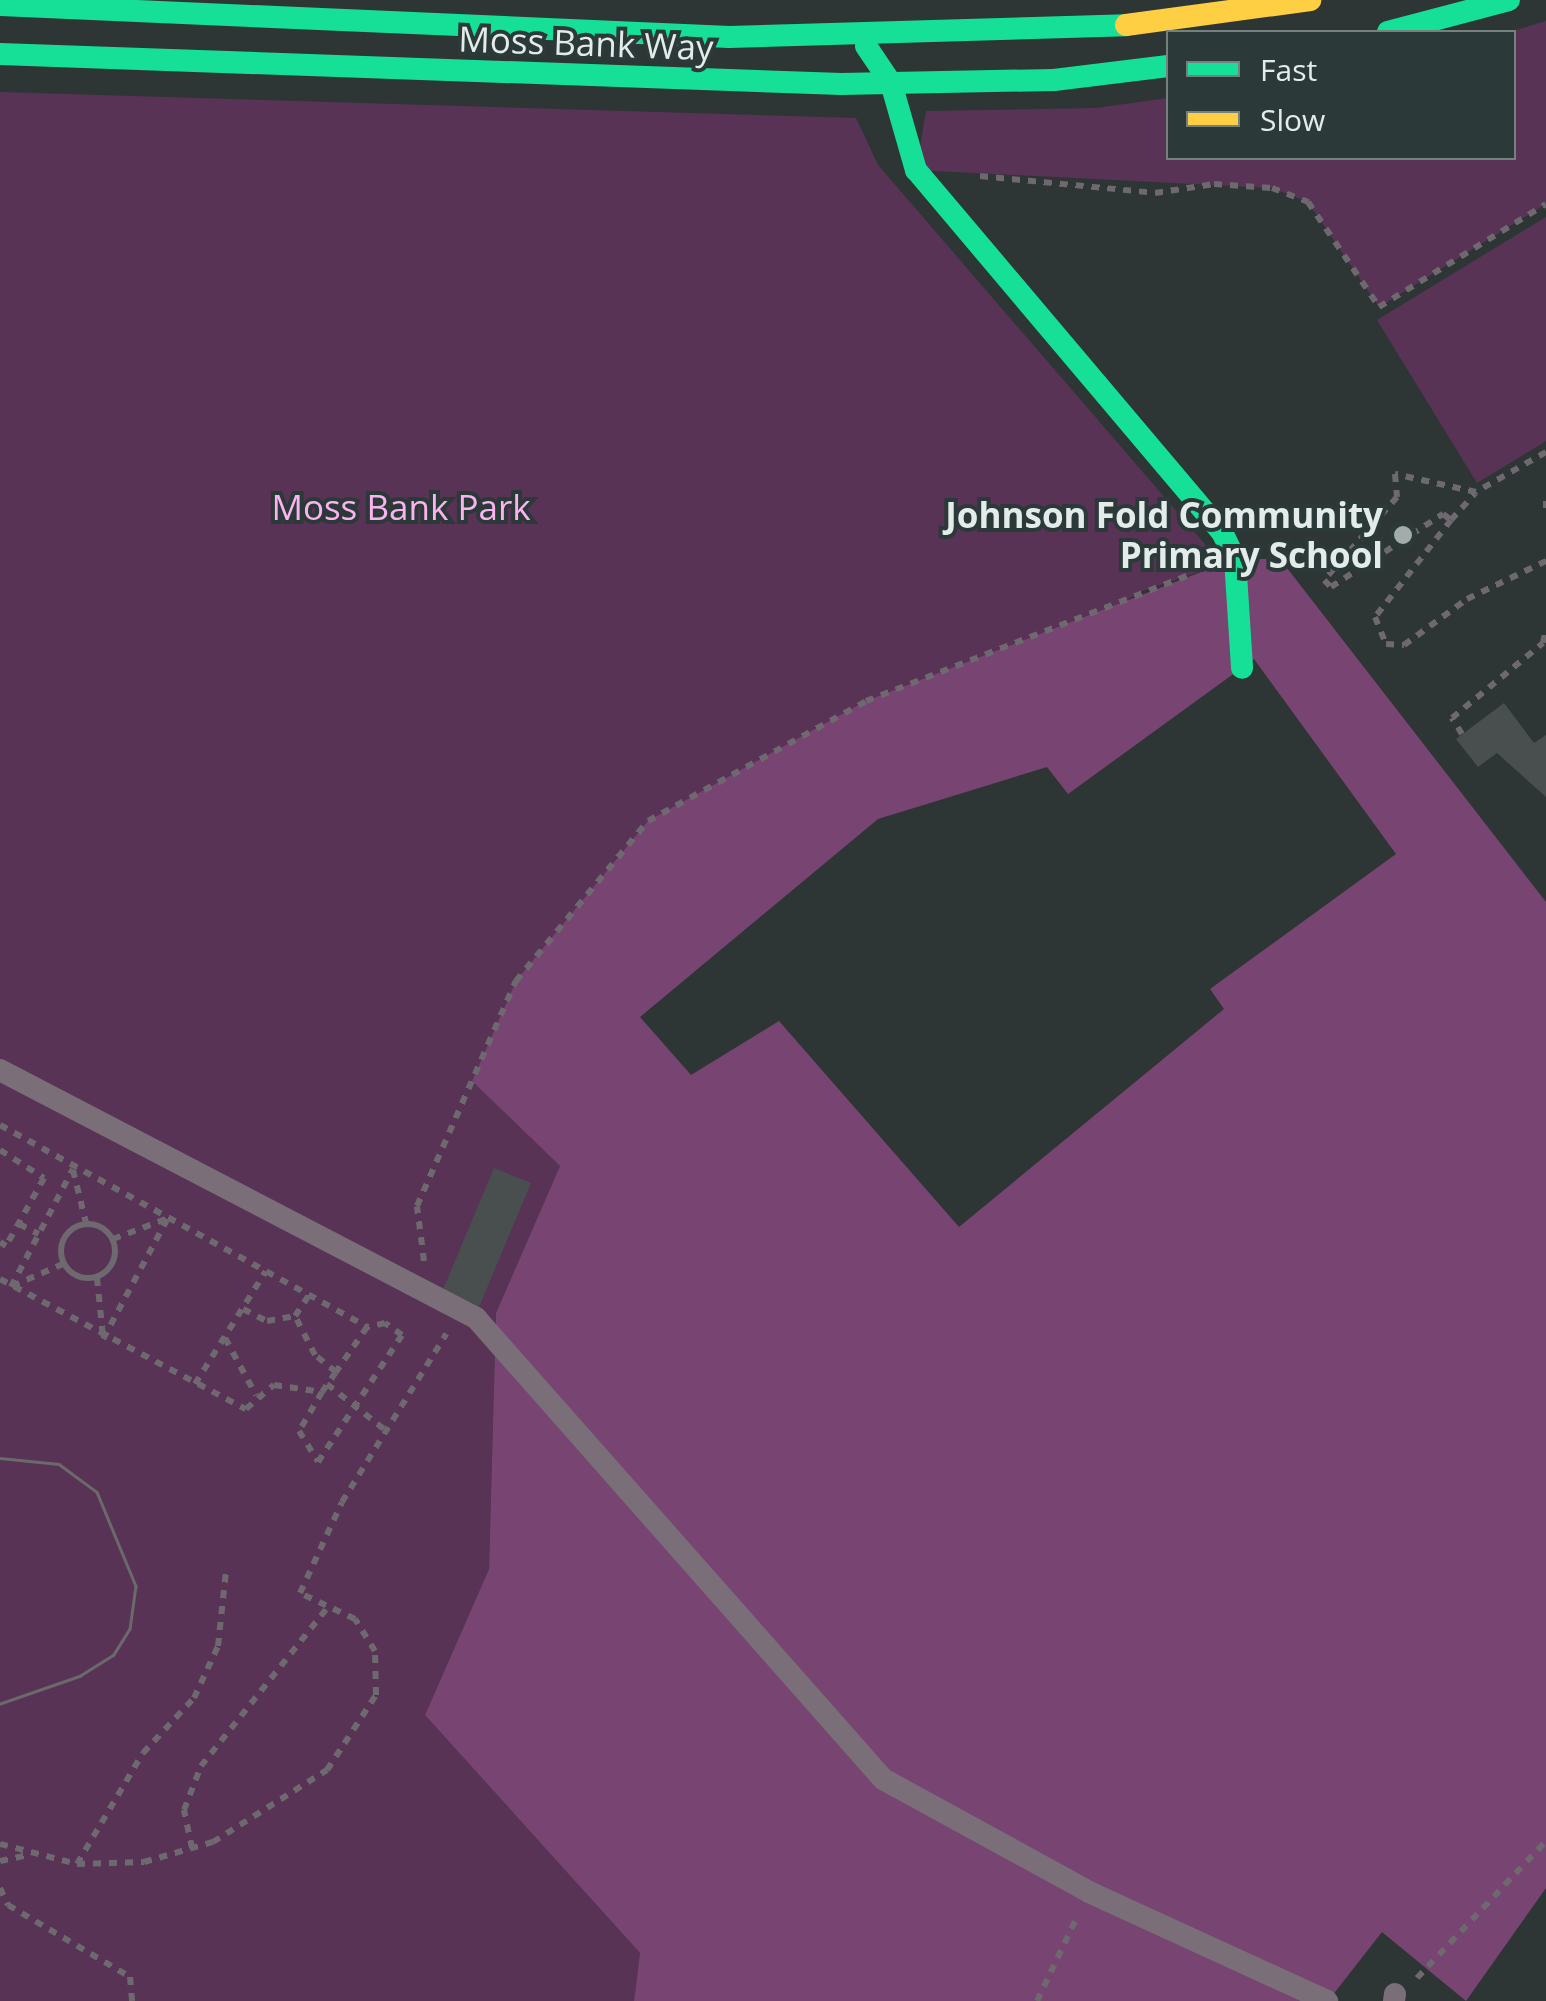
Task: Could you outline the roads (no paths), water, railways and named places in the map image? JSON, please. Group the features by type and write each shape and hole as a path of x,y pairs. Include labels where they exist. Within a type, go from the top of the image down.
{"main road":[{"name":"Moss Bank Way","path":"0,5 729,36 1081,31 1310,0"},
{"path":"1396,30 1508,0"},
{"path":"859,35 890,83 916,170 1222,532 1235,559 1242,668"},
{"name":"Moss Bank Way","path":"0,54 607,80 890,83 1054,80 1166,66"}],"lane":[{"path":"0,1070 476,1318 882,1779 1089,1892 1327,2001"}],"tram line":[{"path":"0,1458 59,1464 97,1492 136,1586 130,1629 114,1655 81,1676 0,1704"}],"place":[{"name":"Johnson Fold Community Primary School","path":"1403,535"}],"park label":[{"name":"Moss Bank Park","path":"401,507"}]}
